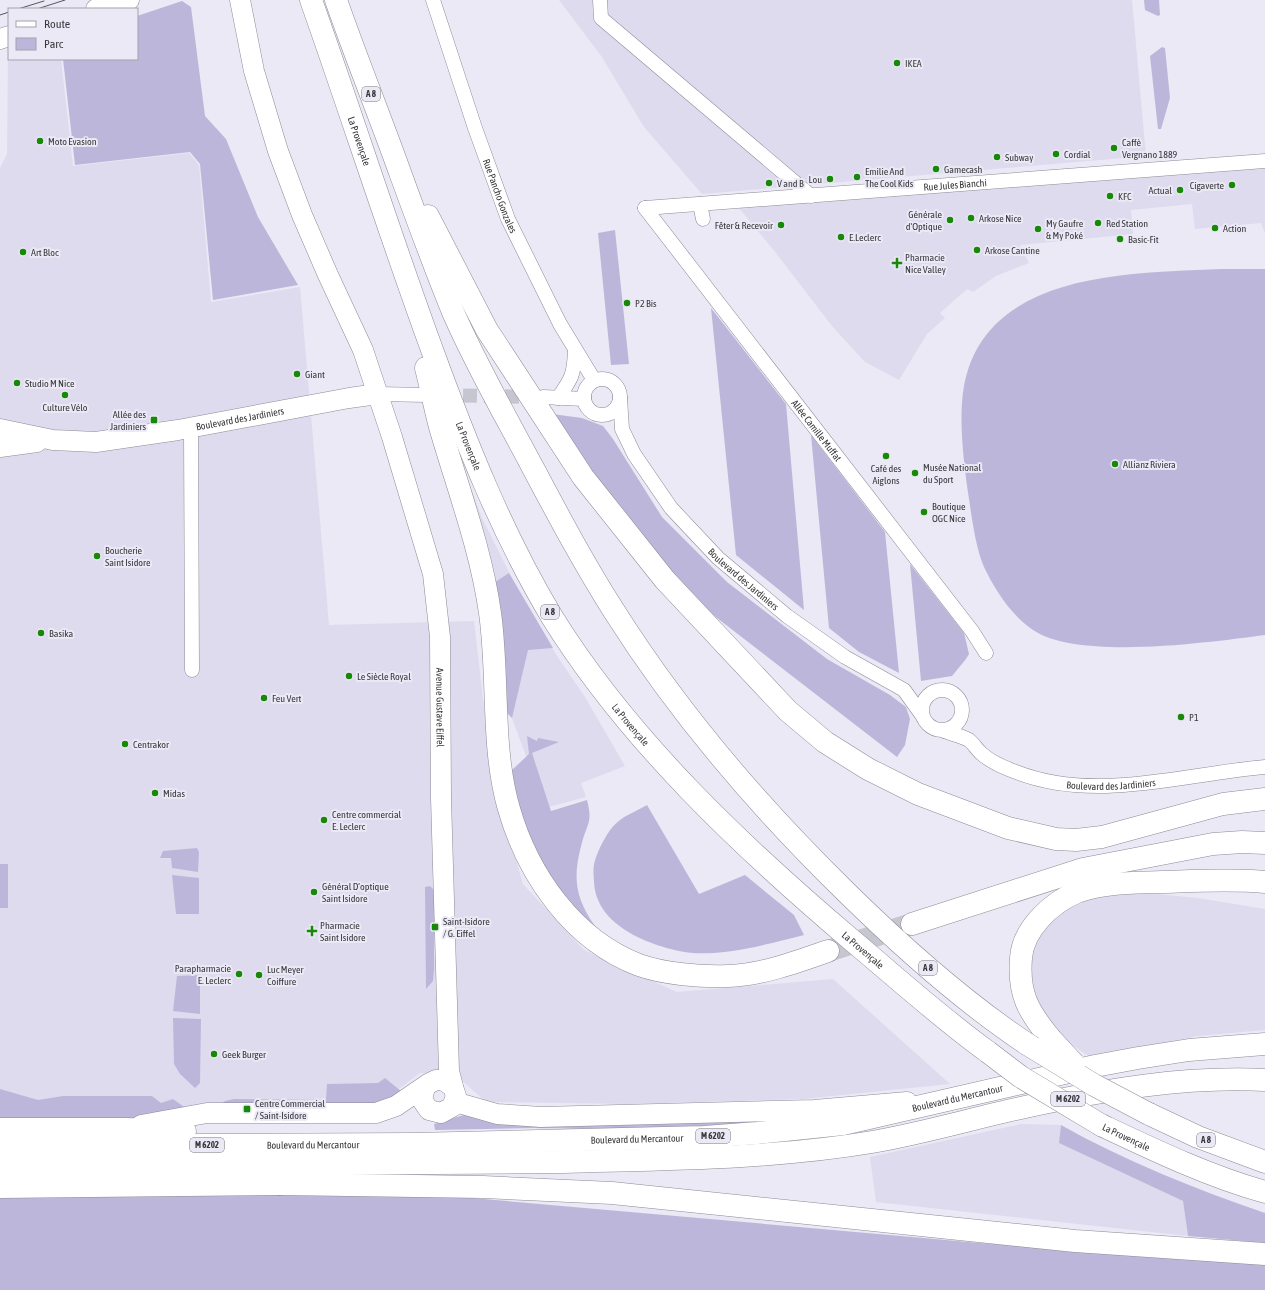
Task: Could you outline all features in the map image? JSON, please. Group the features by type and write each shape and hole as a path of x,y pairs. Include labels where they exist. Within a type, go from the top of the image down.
{"main road":[{"name":"La Provençale","path":"311,0 398,259 440,372 493,507 525,569 553,618 616,708 667,766 780,878 919,997 1021,1077 1101,1125 1173,1158 1247,1187 1265,1192"},
{"name":"A 8","path":"336,0 454,313 477,364 585,564 614,612 666,688 735,775 794,841 906,950 997,1024 1094,1085 1149,1114 1198,1137 1265,1162"},
{"path":"393,154 437,232 487,330 583,477 665,580 788,711 825,742 868,769 918,794 1008,828 1056,839 1076,840 1102,837 1223,804 1265,799"},
{"path":"398,259 440,426 475,540 483,575 490,614 499,754 508,808 525,855 541,882 572,920 599,942 626,959 653,969 677,973 729,976 780,967 828,951"},
{"path":"912,924 1082,868 1213,844 1242,842 1265,843"},
{"path":"1094,1085 1050,1038 1032,1016 1023,998 1020,969 1021,950 1030,931 1043,914 1058,902 1077,892 1094,887 1136,882 1198,880 1265,882"},
{"name":"Boulevard du Mercantour","path":"0,1166 412,1154 758,1133 843,1124 953,1100 1095,1066 1138,1058 1189,1050 1265,1044"},
{"name":"Boulevard du Mercantour","path":"0,1146 653,1160 784,1153 873,1142 947,1127 1023,1108 1126,1088 1209,1079 1265,1080"},
{"path":"0,1129 126,1129 235,1133 412,1154"},
{"path":"280,1184 412,1154"},
{"path":"4,1186 280,1184 483,1187 612,1193 1075,1241 1265,1254"}],"street":[{"path":"100,8 129,0"},
{"name":"Avenue Gustave Eiffel","path":"240,0 254,71 278,151 302,215 363,350 426,546 437,599 440,637 441,798 447,1030 442,1089"},
{"name":"Rue Pancho Gonzales","path":"433,0 475,128 508,219 575,350 594,380"},
{"path":"600,0 601,18 811,196"},
{"name":"Rue Jules Bianchi","path":"645,208 1265,161"},
{"path":"700,204 703,219"},
{"name":"Allée Camille Muffat","path":"645,208 972,631 986,653"},
{"path":"558,398 571,380 574,371 575,350"},
{"path":"600,415 611,412 615,408 620,398 617,386 612,382 600,379 594,380 585,390 584,399 589,410 622,429"},
{"name":"Boulevard des Jardiniers","path":"0,429 53,440 96,442 191,428 349,398 378,394 426,394"},
{"path":"543,397 584,399"},
{"name":"Boulevard des Jardiniers","path":"620,398 622,429 634,454 671,508 718,558 787,616 845,657 904,690 922,715"},
{"path":"191,428 192,670"},
{"name":"Boulevard des Jardiniers","path":"0,447 53,440"},
{"path":"941,689 930,693 922,703 922,715 928,725 938,730 950,729 958,722 962,711"},
{"path":"904,690 941,689 953,693 958,698 969,740"},
{"name":"Boulevard des Jardiniers","path":"944,730 969,740 982,754 1016,772 1037,779 1082,786 1132,785 1235,769 1265,767"},
{"path":"126,1129 207,1113 376,1113 442,1089 497,1114 541,1117 814,1110 953,1100"}],"shaded area":[{"name":"IKEA","path":"559,0 1132,0 1146,156 702,194 644,127 602,57"},
{"path":"8,54 8,60 61,60 73,166 189,153 199,165 211,302 300,287 329,625 474,621 492,776 523,884 584,950 677,992 833,979 950,1084 803,1099 632,1104 486,1102 457,1076 420,1073 383,1101 0,1118 0,168 7,154"},
{"path":"1265,161 1265,233 1261,223 1195,229 1192,204 1131,210 1133,234 1020,245 1029,263 996,276 973,292 967,289 940,313 945,318 927,334 899,380 865,362 832,326 776,253 734,202"},
{"path":"466,475 482,518 515,584 557,656 585,697 625,766 581,783 586,797 545,808 512,718 503,709"},
{"path":"1134,892 1198,898 1265,909 1265,1030 1198,1036 1091,1058 1064,1039 1043,1013 1033,989 1031,964 1035,945 1045,927 1057,914 1097,896"},
{"path":"1021,1124 1061,1125 1060,1143 1183,1201 1188,1236 876,1202 870,1157"}],"green space":[{"path":"1144,0 1159,0 1160,15 1158,16 1145,10"},
{"path":"182,1 191,7 205,116 226,139 258,217 298,285 213,300 200,164 190,152 75,165 63,60 138,60 138,16"},
{"path":"1162,47 1165,48 1170,98 1161,129 1158,129 1150,56"},
{"path":"615,230 629,364 611,365 598,233"},
{"name":"Allianz Riviera","path":"1265,269 1265,635 1180,645 1112,647 1081,645 1054,639 1033,630 1025,624 1004,602 993,584 981,560 975,534 964,457 962,399 964,386 977,348 1000,320 1031,299 1067,286 1106,277 1185,270"},
{"path":"711,308 786,404 804,610 736,555"},
{"path":"552,414 582,418 603,426 613,439 662,517 727,582 827,659 890,695 906,707 910,719 905,745 897,757 708,611 648,548 591,475"},
{"path":"811,435 885,532 899,673 859,652 829,628"},
{"path":"910,564 964,633 969,654 952,676 921,681"},
{"path":"509,573 553,648 528,650 512,718 503,709 492,584"},
{"path":"527,736 537,741 538,738 559,742 532,753 551,811 587,800 589,820 580,852 577,884 582,904 595,926 573,909 556,888 538,857 531,840 511,771 529,754"},
{"path":"647,805 699,894 745,875 794,915 804,935 725,952 693,953 679,951 651,943 623,929 603,909 596,896 594,881 595,860 613,826 623,818"},
{"path":"197,848 199,852 198,872 172,868 171,858 160,858 163,851"},
{"path":"0,864 8,864 8,908 0,908"},
{"path":"172,875 199,878 199,914 176,914"},
{"path":"430,886 434,890 434,969 433,981 426,989 425,887"},
{"path":"200,975 200,1014 173,1011 177,976"},
{"path":"173,1018 201,1019 200,1083 195,1088 180,1074 174,1064"},
{"path":"385,1078 401,1091 388,1101 375,1105 216,1108 225,1101 234,1099 326,1100 327,1084 378,1083"},
{"path":"0,1089 38,1100 63,1096 152,1096 161,1103 173,1099 187,1109 121,1122 0,1123"},
{"path":"467,1114 835,1115 667,1130 534,1128 435,1130 434,1124"},
{"path":"1061,1125 1110,1151 1161,1174 1265,1213 1265,1243 1188,1236 1183,1201 1059,1143"},
{"path":"275,1195 461,1197 980,1243 1265,1264 1265,1290 0,1290 0,1197"}],"tunnel":[{"path":"442,395 535,397"},
{"path":"828,951 912,924"}],"tram line":[{"path":"40,8 65,0"},
{"path":"21,8 44,1"},
{"path":"0,15 8,12"}],"place":[{"name":"IKEA","path":"897,63"},
{"name":"Moto Evasion","path":"40,141"},
{"name":"Caffè Vergnano 1889","path":"1114,148"},
{"name":"Cordial","path":"1056,154"},
{"name":"Subway","path":"997,157"},
{"name":"Gamecash","path":"936,169"},
{"name":"Emilie And The Cool Kids","path":"857,177"},
{"name":"Lou","path":"830,179"},
{"name":"V and B","path":"769,183"},
{"name":"Cigaverte","path":"1232,185"},
{"name":"Actual","path":"1180,190"},
{"name":"KFC","path":"1110,196"},
{"name":"Arkose Nice","path":"971,218"},
{"name":"Générale d'Optique","path":"950,220"},
{"name":"Red Station","path":"1098,223"},
{"name":"Fêter & Recevoir","path":"781,225"},
{"name":"Action","path":"1215,228"},
{"name":"My Gaufre & My Poké","path":"1038,229"},
{"name":"E.Leclerc","path":"841,237"},
{"name":"Basic-Fit","path":"1120,239"},
{"name":"Arkose Cantine","path":"977,250"},
{"name":"Art Bloc","path":"23,252"},
{"name":"Pharmacie Nice Valley","path":"897,263"},
{"name":"P2 Bis","path":"627,303"},
{"name":"Giant","path":"297,374"},
{"name":"Studio M Nice","path":"17,383"},
{"name":"Culture Vélo","path":"65,395"},
{"name":"Allée des Jardiniers","path":"154,420"},
{"name":"Café des Aiglons","path":"886,456"},
{"name":"Allianz Riviera","path":"1115,464"},
{"name":"Musée National du Sport","path":"915,473"},
{"name":"Boutique OGC Nice","path":"924,512"},
{"name":"Boucherie Saint Isidore","path":"97,556"},
{"name":"Basika","path":"41,633"},
{"name":"Le Siècle Royal","path":"349,676"},
{"name":"Feu Vert","path":"264,698"},
{"name":"P1","path":"1181,717"},
{"name":"Centrakor","path":"125,744"},
{"name":"Midas","path":"155,793"},
{"name":"Centre commercial E. Leclerc","path":"324,820"},
{"name":"Général D’optique Saint Isidore","path":"314,892"},
{"name":"Saint-Isidore / G. Eiffel","path":"435,927"},
{"name":"Pharmacie Saint Isidore","path":"312,931"},
{"name":"Parapharmacie E. Leclerc","path":"239,974"},
{"name":"Luc Meyer Coiffure","path":"259,975"},
{"name":"Geek Burger","path":"214,1054"},
{"name":"Centre Commercial / Saint-Isidore","path":"247,1109"}]}
